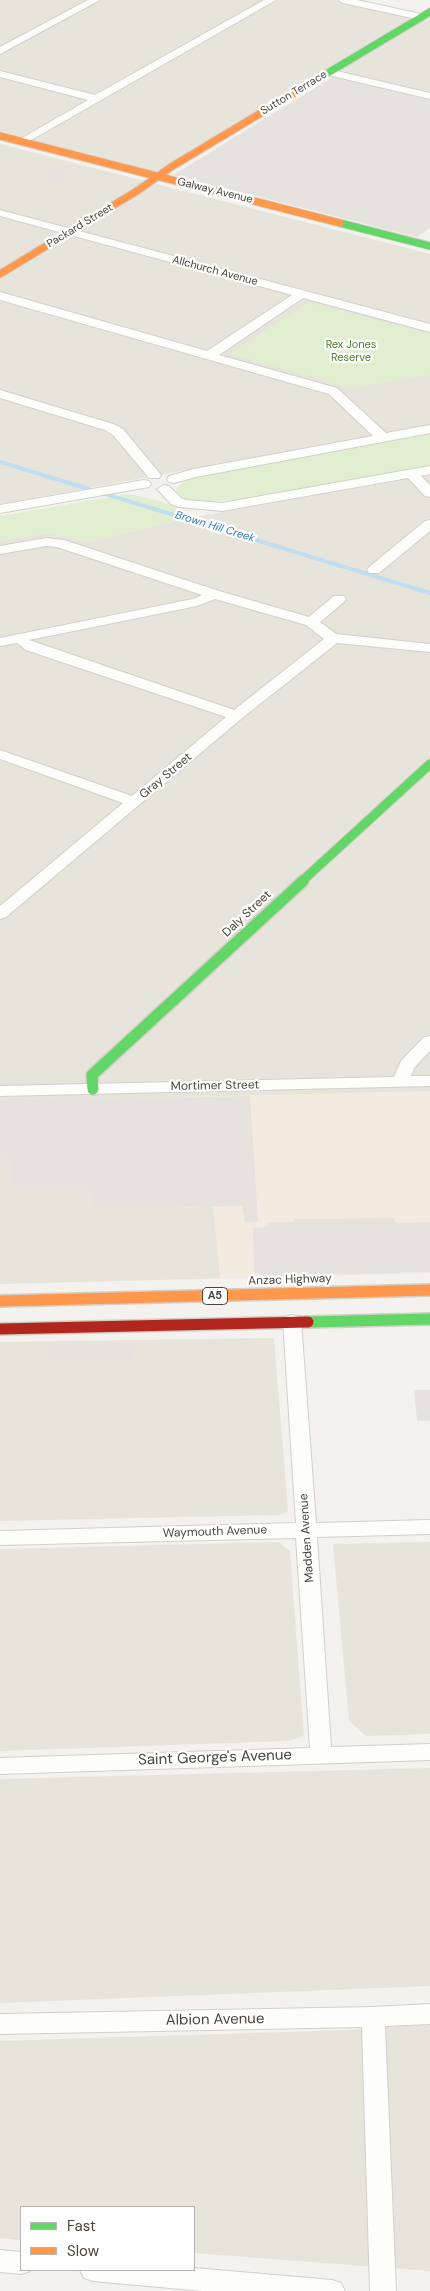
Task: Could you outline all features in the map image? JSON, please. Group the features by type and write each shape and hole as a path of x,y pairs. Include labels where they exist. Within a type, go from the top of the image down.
{"main road":[{"name":"Sutton Terrace","path":"158,176 426,14"},
{"name":"Galway Avenue","path":"0,136 427,243"},
{"name":"Packard Street","path":"0,274 158,176"},
{"name":"Daly Street","path":"93,1089 92,1075 430,764"},
{"name":"Anzac Highway","path":"0,1301 430,1290"},
{"path":"236,1295 241,1303 250,1307"},
{"path":"38,1301 63,1312 68,1319 65,1327"},
{"path":"268,1311 280,1314 292,1322"},
{"name":"A5","path":"0,1329 430,1319"}],"street":[{"path":"0,51 95,0"},
{"path":"22,141 271,0"},
{"path":"343,0 426,14"},
{"path":"328,72 430,96"},
{"path":"0,74 98,99"},
{"name":"Allchurch Avenue","path":"0,214 430,328"},
{"path":"210,356 301,294"},
{"path":"0,296 333,391 383,438"},
{"path":"0,394 109,427 118,432 149,479 149,487 164,489 174,484 174,479"},
{"path":"0,509 111,489 149,479 169,476 174,479 194,473 430,429"},
{"path":"164,489 176,501 184,504 222,507 430,470"},
{"path":"411,474 430,493"},
{"path":"374,570 430,524"},
{"path":"0,550 46,542 80,549 214,594 311,622 333,639 344,638 430,648"},
{"path":"0,642 197,602 214,594"},
{"path":"311,622 339,599"},
{"path":"20,638 31,647 236,716"},
{"name":"Gray Street","path":"0,914 236,716 333,639"},
{"path":"0,754 135,802"},
{"path":"401,1082 407,1065 430,1041"},
{"name":"Mortimer Street","path":"0,1091 430,1081"},
{"name":"Madden Avenue","path":"292,1322 321,1754"},
{"name":"Waymouth Avenue","path":"0,1538 430,1527"},
{"name":"Saint George's Avenue","path":"0,1766 321,1754 430,1752"},
{"name":"Albion Avenue","path":"0,2024 373,2017 430,2014"},
{"path":"373,2017 384,2291"},
{"path":"0,2262 20,2263"},
{"path":"104,2271 332,2291"}],"shaded area":[{"path":"0,0 333,0 425,21 430,18 430,92 326,69 155,172 0,131"},
{"path":"333,77 430,100 430,228 417,237 173,175"},
{"path":"0,144 430,254 430,426 0,504"},
{"path":"54,169 74,175 59,183 39,178"},
{"path":"359,204 413,218 421,217 430,210 430,227 425,230 349,211"},
{"path":"430,475 430,1273 0,1284 0,541 47,533 85,542 189,518"},
{"path":"430,1091 430,1273 220,1278 213,1207 93,1210 93,1187 11,1188 11,1153 0,1153 0,1101"},
{"path":"250,1096 258,1222 245,1222 242,1206 93,1210 93,1187 11,1188 11,1153 0,1153 0,1100"},
{"path":"394,1218 396,1223 430,1222 430,1272 265,1276 254,1272 253,1228 268,1227 268,1222 294,1222 294,1219"},
{"path":"274,1338 288,1511 280,1515 0,1521 0,1342"},
{"path":"133,1345 132,1360 48,1362 48,1347"},
{"path":"414,1390 430,1390 430,1421 417,1421"},
{"path":"279,1542 290,1551 304,1736 288,1741 0,1751 0,1549"},
{"path":"430,1542 430,1734 366,1736 349,1721 333,1544"},
{"path":"430,1768 430,1986 0,2003 0,1779"},
{"path":"430,2024 430,2271 195,2253 195,2206 20,2206 20,2240 0,2238 0,2041 347,2030"}],"green space":[{"name":"Rex Jones Reserve","path":"308,302 430,334 430,375 347,389 320,379 229,354"},
{"path":"430,433 430,466 251,499 198,502 187,500 176,492 177,487 185,481 201,476"},
{"path":"129,494 160,501 184,511 189,518 85,542 47,533 0,541 0,516"}],"waterway":[{"name":"Brown Hill Creek","path":"0,462 430,593"}],"traffic: fast":[{"path":"316,80 430,12"},
{"path":"340,223 430,246"},
{"path":"93,1089 92,1075 430,764"},
{"path":"308,1322 430,1319"}],"traffic: slow":[{"path":"0,274 137,191 171,167 316,80"},
{"path":"0,136 340,223"},
{"path":"0,1301 430,1290"}],"traffic: jam":[{"path":"0,1329 308,1322"}]}
